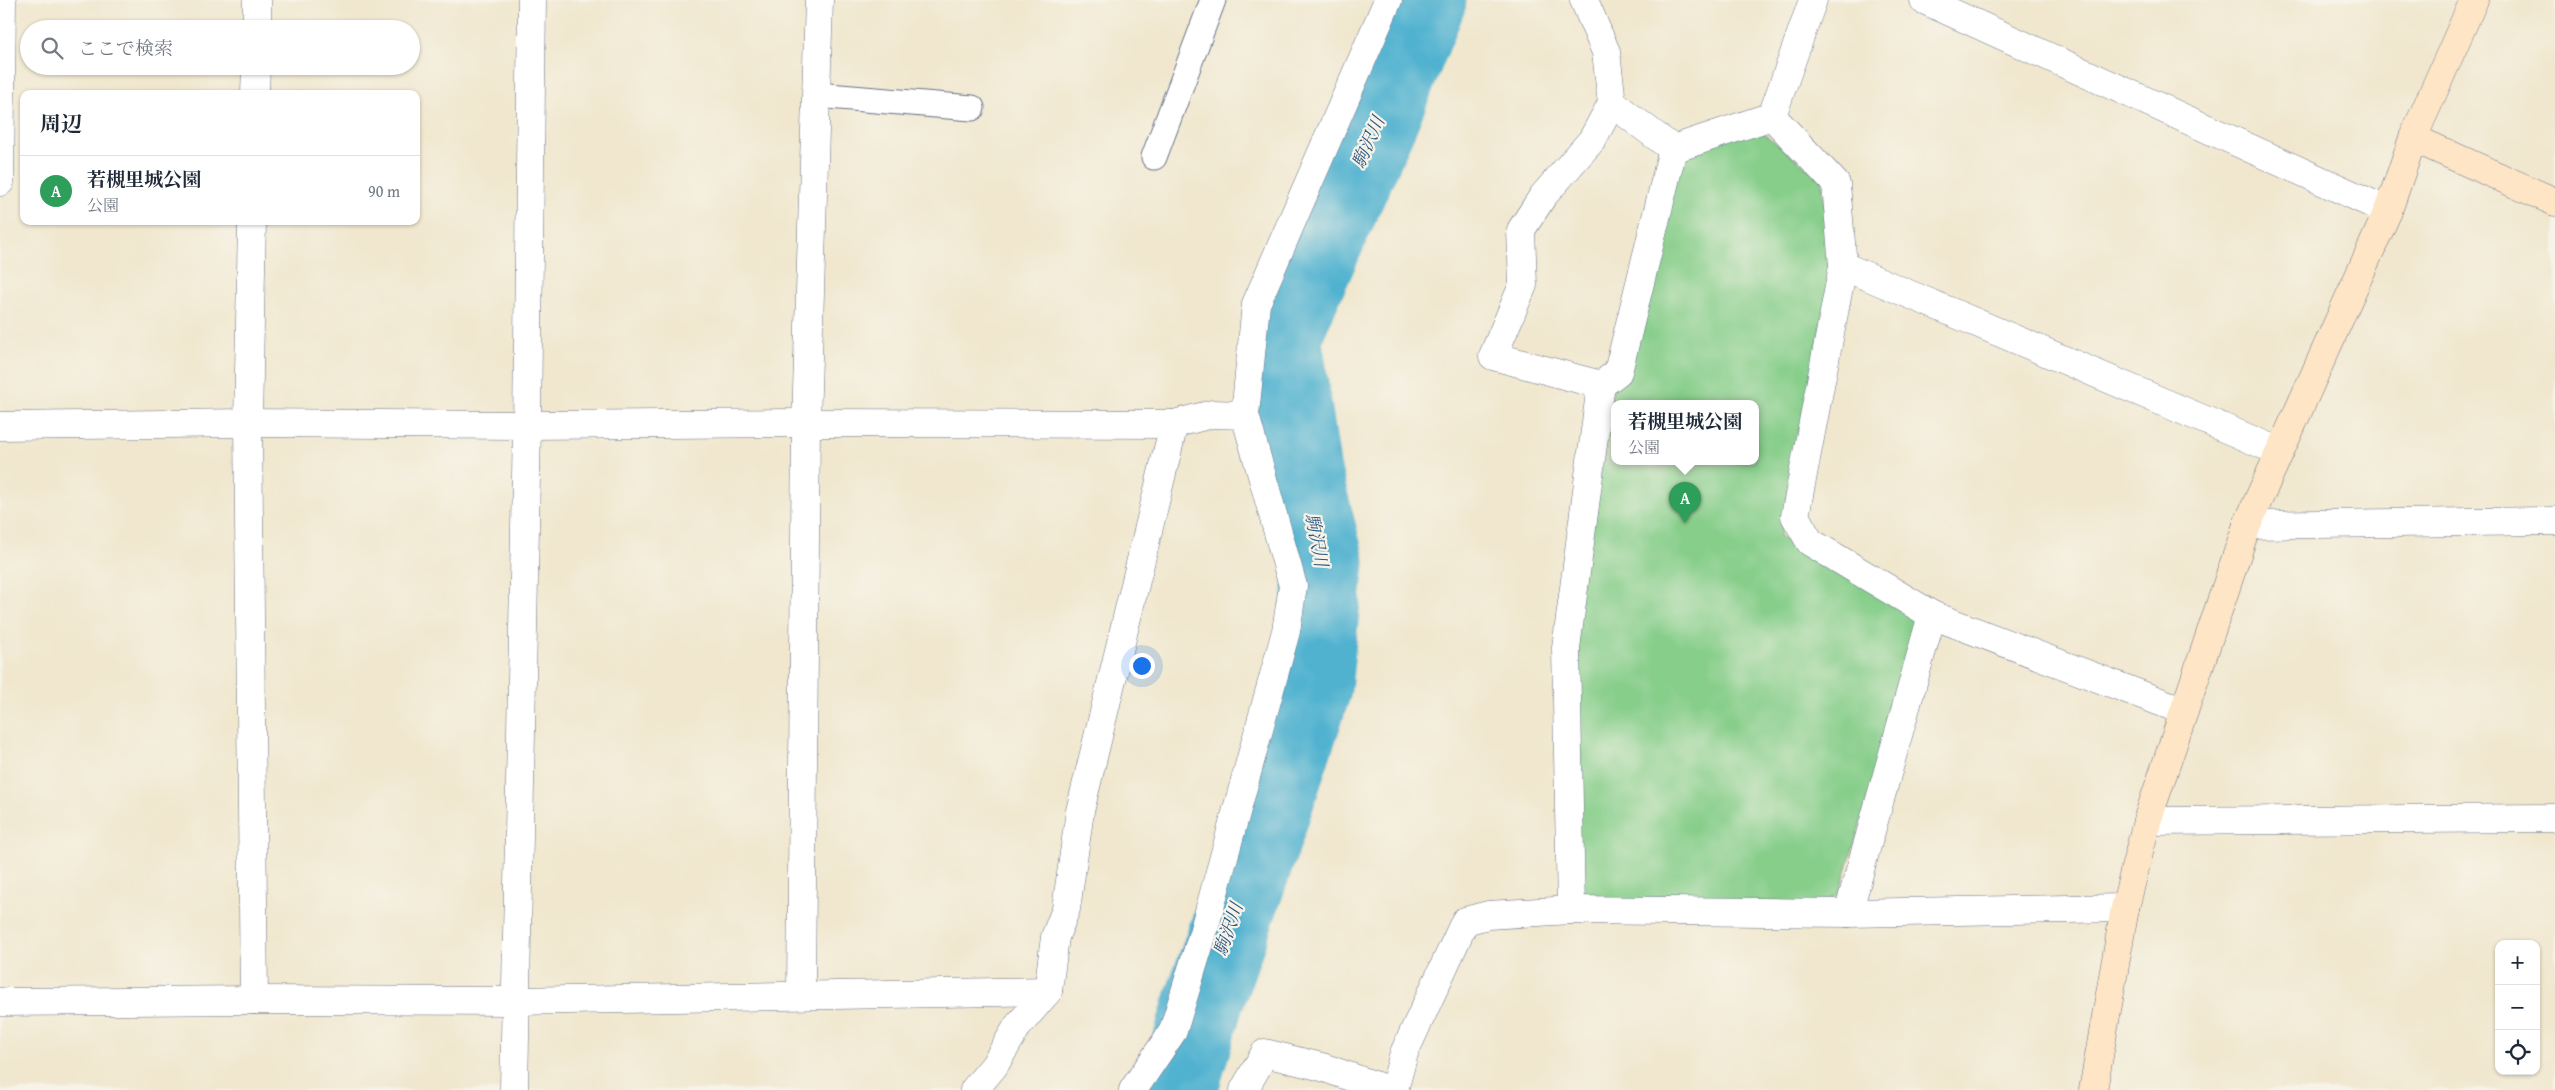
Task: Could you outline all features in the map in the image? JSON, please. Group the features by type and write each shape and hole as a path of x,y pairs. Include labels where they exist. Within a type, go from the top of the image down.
{"street":[{"path":"0,182 2,0"},
{"path":"256,20 257,0"},
{"path":"514,1090 527,425 532,0"},
{"path":"801,995 806,423 819,0"},
{"path":"1133,1090 1173,1031 1203,933 1286,631 1293,586 1245,415 1256,304 1388,0"},
{"path":"1584,0 1606,52 1612,103 1592,140 1543,196 1521,230 1523,285 1493,356 1601,384"},
{"path":"1772,116 1813,0"},
{"path":"1924,0 2388,211"},
{"path":"2093,1090 2125,908 2147,820 2247,525 2278,451 2388,211 2413,138 2474,0"},
{"path":"255,90 256,75"},
{"path":"1612,103 1673,149"},
{"path":"1673,149 1772,116"},
{"path":"1772,116 1836,184 1843,266 1795,516 1810,542 1932,615 2184,711"},
{"path":"2413,138 2555,202"},
{"path":"1571,910 1566,648 1601,384 1618,372 1673,149"},
{"path":"252,225 248,423 254,1000"},
{"path":"1843,266 2278,451"},
{"path":"0,426 248,423 527,425 806,423 1174,424 1212,414 1245,415"},
{"path":"974,1090 994,1066 1017,1027 1048,991 1055,937 1066,909 1080,812 1174,424"},
{"path":"2247,525 2555,521"},
{"path":"1848,913 1932,615"},
{"path":"2147,820 2555,818"},
{"path":"1394,1090 1404,1053 1465,921 1488,915 1571,910 1848,913 2125,908"},
{"path":"0,1002 254,1000 515,1001 1048,991"},
{"path":"1244,1090 1265,1053 1322,1067 1388,1090"}],"lane":[{"path":"1154,157 1213,0"},
{"path":"816,95 972,108"}],"green space":[{"path":"1755,127 1822,179 1831,273 1780,536 1907,603 1918,635 1839,894 1817,908 1596,910 1571,890 1572,645 1607,405 1673,149"}],"waterway":[{"name":"駒沢川","path":"1178,1090 1205,998 1263,835 1312,688 1325,562 1302,473 1282,335 1381,114 1427,0"}],"place":[{"name":"若槻里城公園","path":"1685,523"}]}
